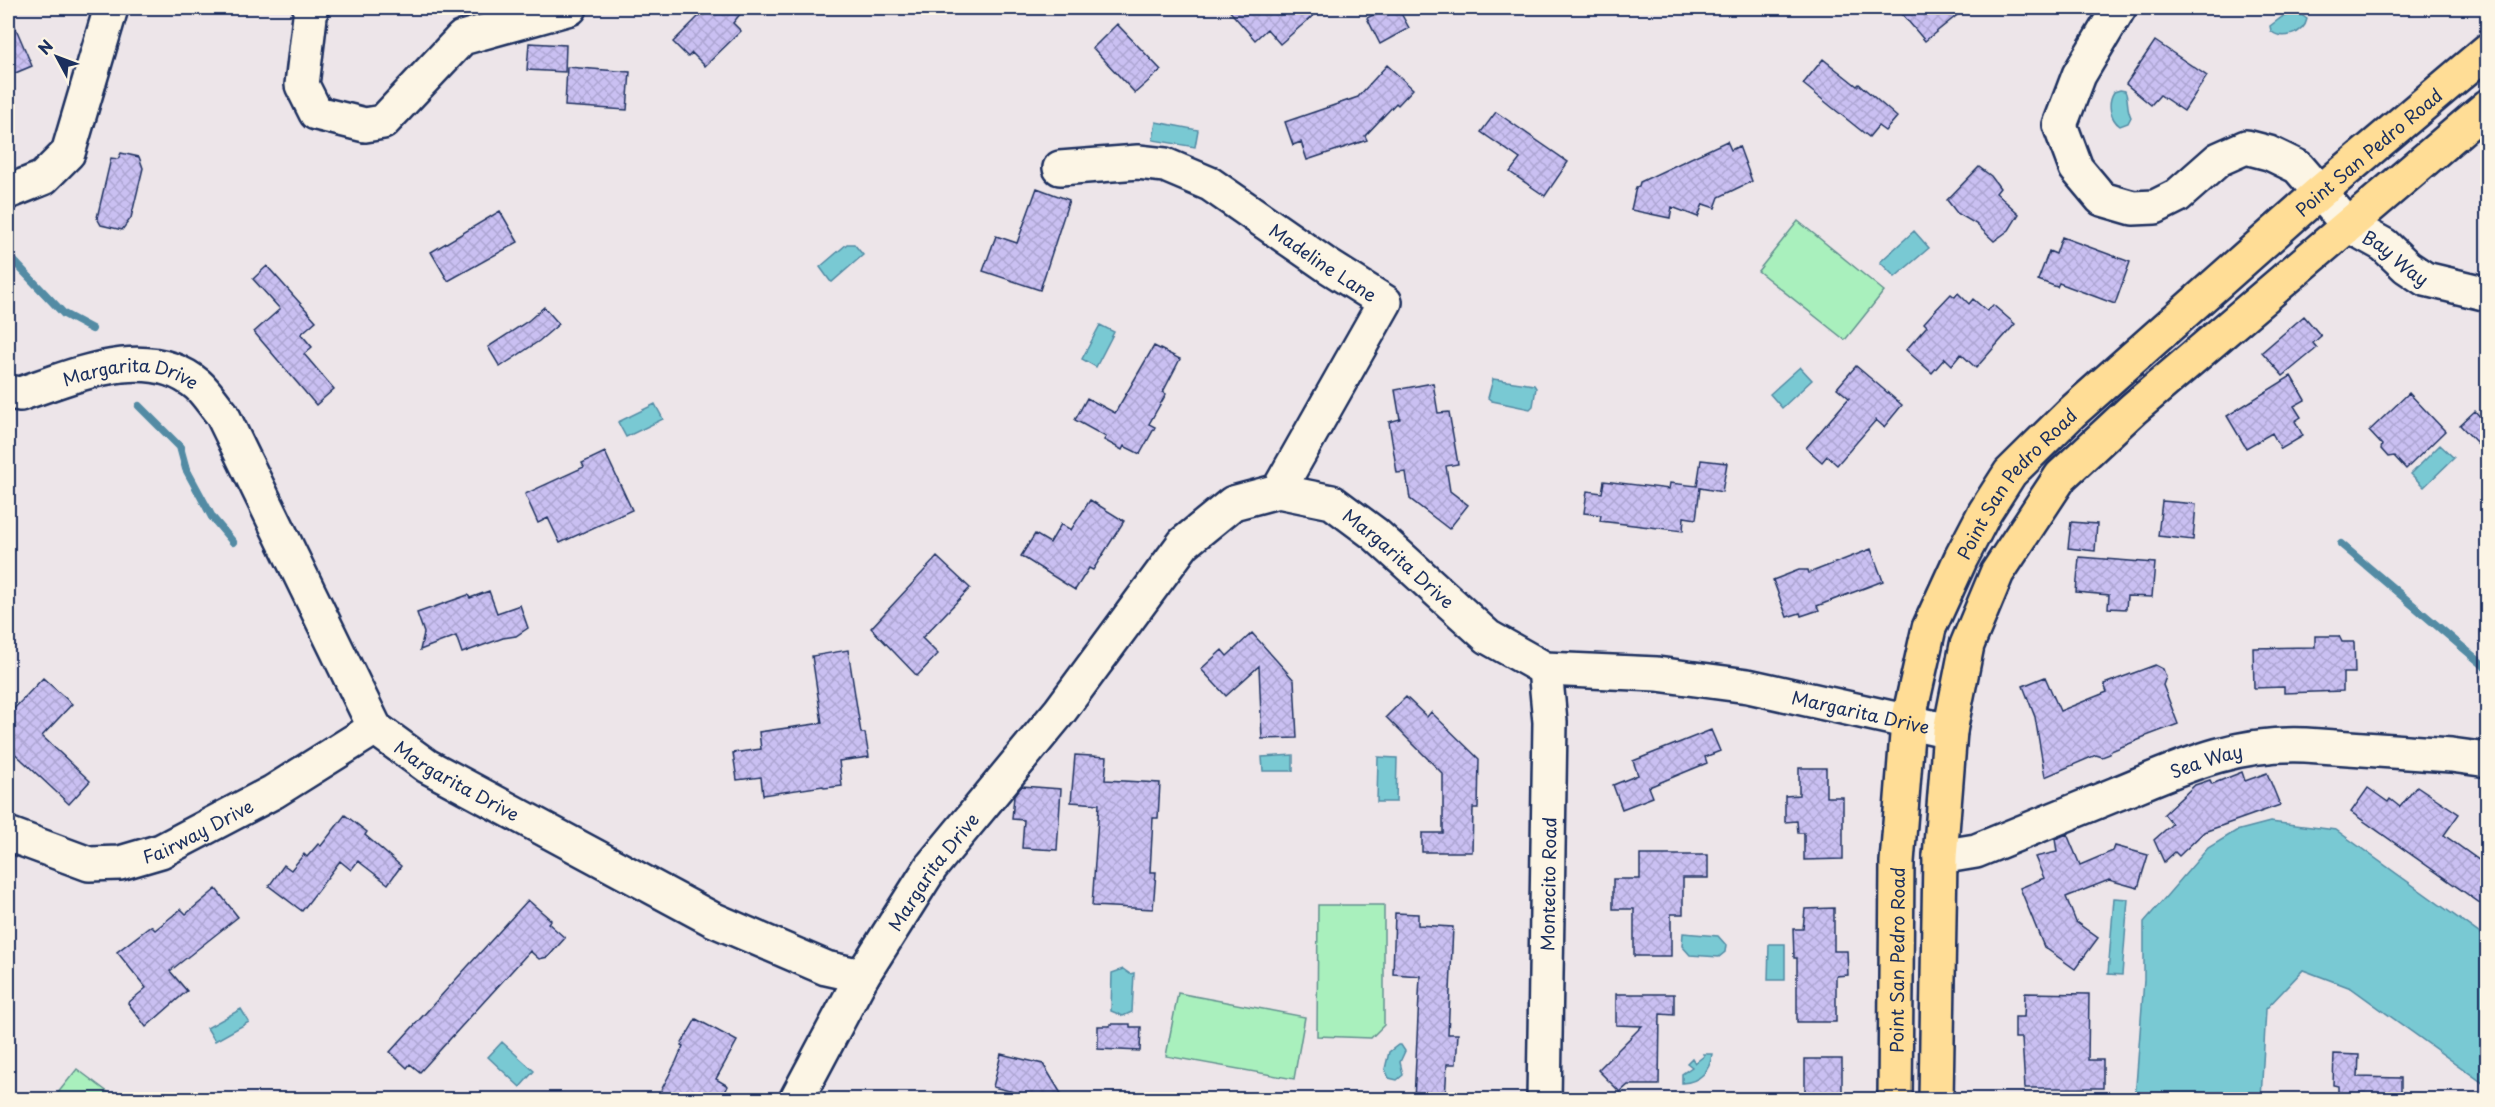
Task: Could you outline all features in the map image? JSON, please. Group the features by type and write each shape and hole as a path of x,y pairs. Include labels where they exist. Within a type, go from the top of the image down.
{"main road":[{"name":"Point San Pedro Road","path":"1895,1100 1897,862 1908,722 1929,628 1960,558 2010,473 2071,412 2320,192 2487,50"},
{"name":"Point San Pedro Road","path":"1936,1100 1940,857 1950,731 1967,645 1996,573 2061,476 2133,409 2487,106"}],"street":[{"path":"8,192 43,178 68,153 111,8"},
{"path":"311,8 302,85 316,113 365,125 383,123 462,38 570,8"},
{"name":"Bay Way","path":"2119,8 2079,75 2060,125 2076,168 2102,199 2133,207 2155,207 2177,196 2220,159 2246,147 2269,153 2298,167 2348,225 2384,245 2395,258 2425,279 2487,294"},
{"name":"Madeline Lane","path":"1060,168 1138,162 1165,165 1201,180 1385,302 1278,491"},
{"name":"Margarita Drive","path":"8,392 20,394 104,366 163,365 197,385 222,414 375,728 428,766 712,919 826,968 862,976 931,867 1060,711 1184,543 1233,504 1278,491 1332,502 1375,534 1488,637 1545,669 1657,674 1748,686 1950,731"},
{"name":"Montecito Road","path":"1544,1100 1550,722 1545,669"},
{"name":"Fairway Drive","path":"8,834 89,864 120,862 160,851 273,792 375,728"},
{"name":"Sea Way","path":"1940,857 1976,851 2198,761 2242,748 2284,744 2305,745 2451,755 2487,760"},
{"path":"796,1100 862,976"}],"green space":[{"path":"1798,221 1884,291 1845,340 1758,271"},
{"path":"1318,905 1384,905 1384,1025 1371,1038 1317,1036"},
{"path":"1178,993 1305,1017 1294,1079 1166,1056"},
{"path":"77,1069 117,1099 53,1099"}],"water":[{"path":"2300,14 2307,19 2302,29 2286,36 2271,31 2270,26 2282,17"},
{"path":"2125,91 2131,117 2128,123 2120,126 2112,115 2110,106 2114,92"},
{"path":"1156,122 1198,130 1195,147 1153,140"},
{"path":"1914,231 1929,248 1895,277 1880,262"},
{"path":"847,244 854,244 863,255 832,282 820,267"},
{"path":"1100,325 1114,332 1096,367 1082,359"},
{"path":"1800,367 1812,380 1782,408 1770,394"},
{"path":"1493,379 1534,385 1536,388 1533,406 1530,409 1492,401 1488,398"},
{"path":"655,404 663,419 626,437 618,422"},
{"path":"2440,445 2454,458 2424,487 2411,474"},
{"path":"1293,755 1293,771 1263,771 1262,757"},
{"path":"1378,757 1397,758 1396,802 1377,802"},
{"path":"2270,822 2336,830 2487,939 2487,1086 2351,988 2303,970 2266,1009 2261,1099 2135,1099 2144,980 2144,922 2208,848 2236,831"},
{"path":"2114,898 2128,899 2122,975 2108,974"},
{"path":"1683,933 1718,936 1726,945 1725,952 1719,957 1690,955 1682,946"},
{"path":"1769,944 1785,944 1785,980 1768,980"},
{"path":"1123,969 1130,974 1134,973 1132,1012 1123,1016 1111,1011 1112,973"},
{"path":"241,1009 249,1022 215,1041 207,1028"},
{"path":"502,1042 534,1071 520,1087 488,1057"},
{"path":"1401,1045 1405,1051 1400,1062 1403,1075 1397,1080 1389,1078 1385,1069 1389,1052"},
{"path":"1703,1054 1712,1054 1709,1066 1699,1078 1682,1083 1682,1074 1692,1067 1687,1063 1692,1058 1695,1063 1704,1056"}],"building":[{"path":"707,8 745,8 733,23 741,31 705,66 692,53 688,57 673,42"},
{"path":"1227,8 1322,8 1280,44 1267,29 1255,40"},
{"path":"1386,8 1398,8 1409,28 1380,44 1367,18"},
{"path":"1897,8 1966,8 1925,41"},
{"path":"8,10 32,66 8,76"},
{"path":"1117,24 1161,70 1135,93 1093,48"},
{"path":"2155,41 2207,76 2184,111 2160,95 2151,105 2126,84"},
{"path":"529,43 566,45 565,72 527,70"},
{"path":"1823,59 1857,86 1859,84 1897,117 1885,131 1878,126 1869,137 1803,84"},
{"path":"1387,65 1413,89 1398,105 1396,103 1365,136 1367,140 1307,160 1301,142 1293,145 1285,122 1358,97"},
{"path":"567,67 630,72 627,110 565,106"},
{"path":"1496,112 1568,162 1545,196 1510,172 1520,159 1481,132"},
{"path":"1727,141 1731,150 1739,146 1752,181 1719,197 1715,208 1703,204 1698,217 1672,207 1670,218 1631,210 1636,187 1640,182"},
{"path":"121,153 139,157 143,168 131,218 122,230 101,225 97,218 111,158 118,159"},
{"path":"1979,167 1991,176 2000,188 1996,193 2019,214 2009,230 1994,241 1976,224 1957,213 1947,200"},
{"path":"1037,188 1069,200 1040,290 983,271 996,236 1017,243"},
{"path":"500,211 518,242 448,281 431,252"},
{"path":"2062,237 2130,262 2115,304 2059,283 2057,287 2038,280 2049,251 2056,254"},
{"path":"267,266 316,321 301,334 312,347 304,354 334,389 316,405 254,332 280,309 253,279"},
{"path":"1958,293 1969,304 1973,299 1987,311 1993,305 2015,324 1976,368 1961,354 1952,365 1945,358 1932,373 1906,350 1927,326 1924,323 1932,314 1951,294 1955,297"},
{"path":"544,307 559,324 539,341 500,367 488,347 528,321"},
{"path":"2304,316 2321,336 2313,343 2317,348 2283,376 2262,352"},
{"path":"1154,346 1180,359 1163,392 1166,394 1149,424 1155,427 1140,454 1124,446 1122,450 1104,440 1106,437 1075,420 1087,398 1115,413"},
{"path":"1856,366 1902,405 1884,427 1876,420 1837,465 1827,456 1822,462 1806,448 1849,398 1837,388"},
{"path":"2291,376 2305,400 2294,406 2301,417 2295,421 2303,436 2281,449 2272,433 2246,448 2227,416"},
{"path":"1433,383 1438,413 1449,412 1458,464 1446,466 1450,491 1468,505 1449,529 1410,499 1406,472 1397,473 1389,422 1400,419 1395,390"},
{"path":"2409,393 2445,431 2406,469 2394,456 2388,457 2381,449 2382,445 2369,431"},
{"path":"2475,411 2487,425 2487,435 2478,444 2460,425"},
{"path":"605,452 632,510 560,543 548,518 538,523 525,494 584,467 582,463"},
{"path":"1701,460 1727,463 1722,492 1700,488 1696,519 1684,517 1683,531 1600,521 1601,515 1584,513 1587,491 1602,493 1604,481 1669,489 1670,483 1697,486"},
{"path":"1090,500 1124,521 1093,570 1089,568 1075,590 1021,556 1035,534 1050,543 1061,524 1071,530"},
{"path":"2162,501 2196,504 2193,540 2158,536"},
{"path":"2071,522 2097,524 2095,551 2068,548"},
{"path":"1871,549 1883,581 1817,606 1819,610 1801,616 1800,613 1787,617 1773,580 1799,570 1808,570 1809,573"},
{"path":"937,557 970,588 922,638 938,654 917,676 871,628"},
{"path":"2079,557 2155,563 2152,597 2127,596 2126,609 2108,608 2109,595 2076,592"},
{"path":"489,591 497,613 520,605 528,628 516,636 503,638 462,653 456,636 420,650 424,633 417,613 468,595 470,598"},
{"path":"1252,633 1294,680 1297,738 1262,739 1259,666 1226,696 1201,669 1222,650 1227,656"},
{"path":"2315,636 2339,636 2342,642 2354,642 2355,673 2343,673 2343,691 2284,693 2284,687 2254,688 2253,648 2315,647"},
{"path":"848,650 861,733 865,733 869,757 839,761 842,786 824,788 823,786 763,795 761,777 737,780 733,753 761,749 759,732 822,723 812,656"},
{"path":"2155,665 2163,669 2166,677 2163,685 2178,724 2111,751 2110,754 2102,757 2096,755 2045,777 2035,717 2023,686 2045,677 2060,711 2107,692 2104,684"},
{"path":"43,678 72,704 42,736 90,781 69,804 8,747 8,715"},
{"path":"1406,697 1427,717 1431,712 1479,759 1478,808 1473,808 1472,852 1422,852 1422,833 1443,833 1443,774 1386,717"},
{"path":"1711,730 1720,751 1705,757 1707,763 1649,787 1653,797 1622,809 1613,785 1638,775 1633,761"},
{"path":"1075,755 1107,757 1105,780 1160,783 1158,818 1153,818 1150,872 1156,872 1153,909 1092,906 1099,804 1071,802"},
{"path":"1799,768 1826,768 1826,797 1843,797 1843,859 1804,860 1804,833 1798,833 1797,821 1785,822 1785,796 1799,795"},
{"path":"2242,772 2245,781 2267,773 2280,805 2204,832 2179,856 2175,852 2164,862 2154,840 2172,824 2164,814 2195,785 2210,780 2212,784"},
{"path":"1022,786 1061,789 1057,850 1022,848 1024,820 1012,819 1014,796"},
{"path":"2417,786 2459,814 2444,835 2487,866 2487,908 2351,812 2368,788 2388,802 2390,799 2400,807"},
{"path":"345,815 367,832 365,835 401,866 388,884 358,861 351,870 340,861 302,911 269,886 284,865 291,870 304,854 307,857 318,844 321,846"},
{"path":"2067,834 2080,865 2113,851 2115,846 2148,855 2138,888 2109,880 2066,897 2076,922 2098,938 2075,969 2044,947 2020,888 2044,878 2035,857 2057,852 2055,839"},
{"path":"1640,855 1708,855 1708,878 1683,878 1683,914 1671,914 1671,956 1634,956 1634,909 1613,909 1613,879 1640,879"},
{"path":"216,889 238,917 170,971 187,991 146,1027 128,1003 146,988 117,952 151,926 155,930 181,909 186,914"},
{"path":"528,900 551,920 548,923 565,938 548,957 539,959 530,951 420,1072 410,1064 407,1068 390,1052"},
{"path":"1834,908 1834,951 1847,951 1848,975 1836,976 1836,1022 1797,1022 1797,958 1794,958 1793,929 1803,929 1805,909"},
{"path":"1395,913 1418,914 1418,925 1453,927 1448,1034 1458,1034 1456,1064 1447,1064 1445,1100 1414,1100 1420,976 1393,974"},
{"path":"2025,993 2089,994 2088,1060 2103,1060 2103,1088 2025,1088 2022,1038 2015,1038 2015,1017 2024,1017"},
{"path":"1616,994 1674,994 1674,1015 1660,1014 1659,1085 1628,1085 1620,1092 1598,1070 1642,1026 1616,1025"},
{"path":"696,1019 737,1041 716,1079 728,1086 721,1100 656,1100 676,1062 683,1046 681,1045"},
{"path":"1110,1024 1130,1024 1130,1027 1141,1027 1140,1051 1098,1049 1098,1026 1110,1026"},
{"path":"1001,1054 1043,1064 1065,1100 1025,1100 1022,1094 993,1087"},
{"path":"2334,1054 2359,1055 2358,1077 2401,1078 2401,1100 2338,1100 2338,1086 2333,1085"},
{"path":"1805,1059 1842,1059 1842,1100 1805,1100"}],"waterway":[{"path":"11,258 64,314 92,329"},
{"path":"139,406 180,447 186,469 212,517 233,542"},
{"path":"2341,544 2488,669"}]}
